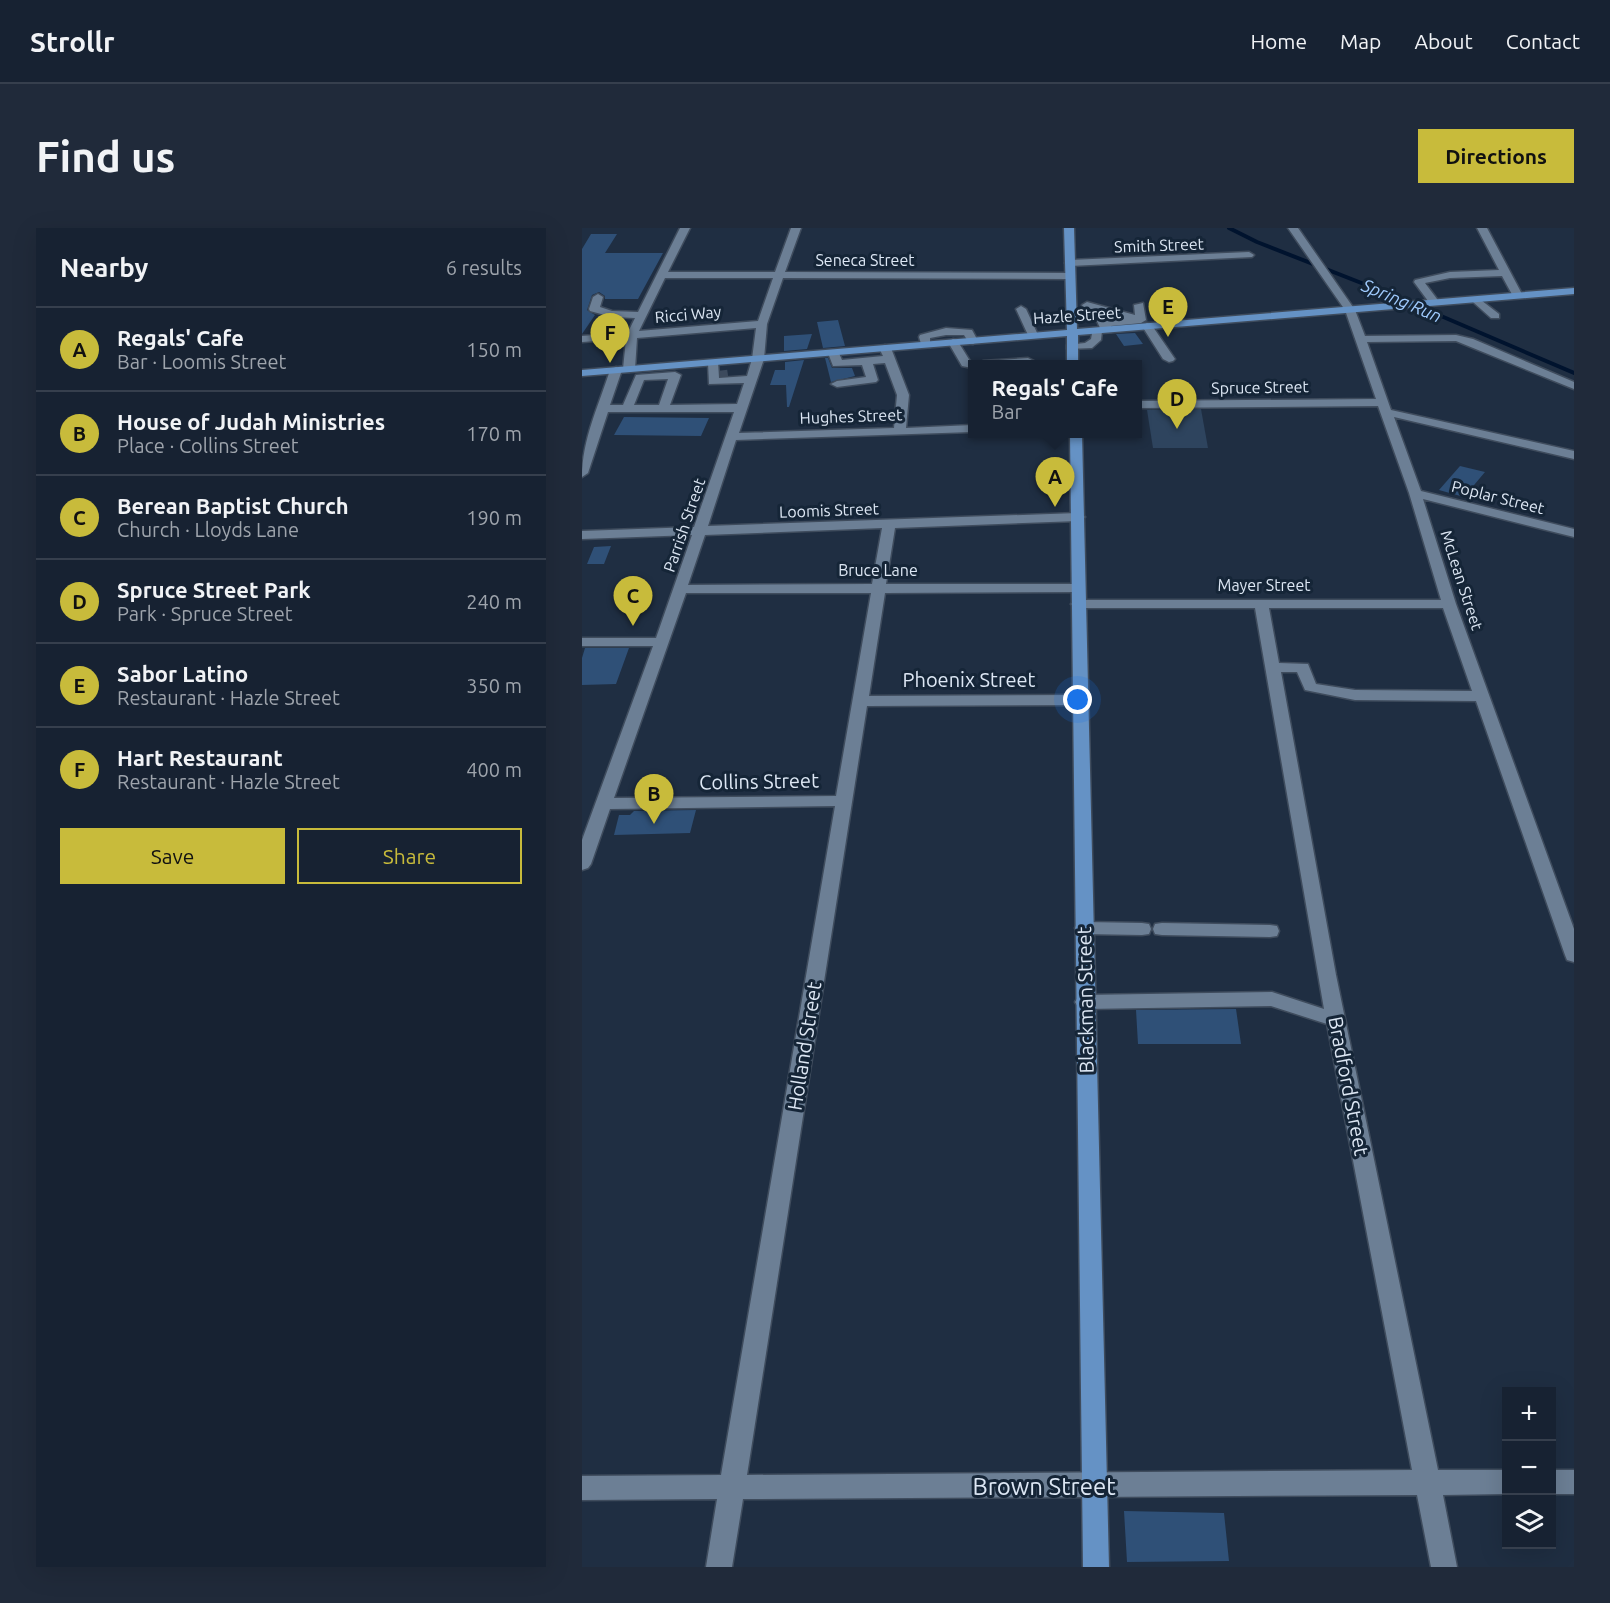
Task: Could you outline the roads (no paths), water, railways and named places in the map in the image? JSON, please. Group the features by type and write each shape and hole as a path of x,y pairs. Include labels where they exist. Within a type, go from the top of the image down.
{"main road":[{"path":"1069,228 1073,360"},
{"name":"Hazle Street","path":"582,373 629,369 715,372 758,359 834,353 887,354 926,345 1070,332 1102,326 1350,310 1574,291"},
{"name":"Blackman Street","path":"1076,438 1096,1567"}],"street":[{"path":"629,369 633,332 685,228"},
{"name":"Parrish Street","path":"582,864 701,530 758,359 762,324 796,228"},
{"name":"McLean Street","path":"1293,228 1350,310 1415,493 1449,604 1574,955"},
{"path":"1482,228 1518,296"},
{"name":"Smith Street","path":"1070,263 1249,255"},
{"path":"1435,303 1419,282 1451,276 1506,273"},
{"name":"Seneca Street","path":"660,275 1070,276"},
{"path":"598,297 594,309 612,314 642,315"},
{"path":"1477,300 1495,316"},
{"path":"1070,305 1087,305 1145,324"},
{"path":"1086,318 1087,305"},
{"path":"1139,305 1145,324 1169,360"},
{"path":"1021,309 1033,335"},
{"path":"1071,347 1088,346 1096,340 1102,326 1114,312"},
{"path":"1070,317 1086,318 1102,326"},
{"name":"Ricci Way","path":"582,339 633,332 762,324"},
{"path":"582,331 633,332"},
{"path":"926,345 924,337 928,335 957,331 968,332 973,341"},
{"path":"1360,339 1456,338 1469,341 1574,386"},
{"path":"954,342 968,364"},
{"path":"834,353 837,364 867,361 887,354 903,395 900,430"},
{"path":"837,384 872,380 867,361"},
{"path":"583,465 616,370"},
{"path":"715,372 713,382 733,375 751,380"},
{"path":"627,409 640,378 675,375 663,409"},
{"name":"Spruce Street","path":"1142,405 1385,407 1574,455"},
{"path":"602,409 741,408"},
{"name":"Hughes Street","path":"731,436 968,429"},
{"name":"Poplar Street","path":"1415,493 1574,533"},
{"name":"Loomis Street","path":"582,535 1078,517"},
{"name":"Holland Street","path":"719,1567 889,524"},
{"name":"Bruce Lane","path":"679,589 877,589 1078,596"},
{"name":"Mayer Street","path":"1078,596 1261,603 1449,604"},
{"name":"Bradford Street","path":"1261,603 1336,1020 1444,1567"},
{"path":"582,642 662,642"},
{"path":"1272,668 1303,667 1310,687 1355,694 1482,696"},
{"name":"Phoenix Street","path":"860,701 1079,700"},
{"name":"Collins Street","path":"602,804 844,801"},
{"path":"1083,928 1142,929"},
{"path":"1162,929 1270,931"},
{"path":"1085,1002 1272,999 1336,1020"},
{"name":"Brown Street","path":"582,1488 1502,1482"},
{"path":"1556,1482 1574,1482"}],"waterway":[{"name":"Spring Run","path":"1229,228 1257,242 1392,295 1574,373"}],"tunnel":[{"path":"718,376 732,374"}],"place":[{"name":"Sabor Latino","path":"1168,337"},
{"name":"Hart Restaurant","path":"610,363"},
{"name":"Spruce Street Park","path":"1177,429"},
{"name":"Regals' Cafe","path":"1055,507"},
{"name":"Berean Baptist Church","path":"633,626"},
{"name":"House of Judah Ministries","path":"654,824"}]}
